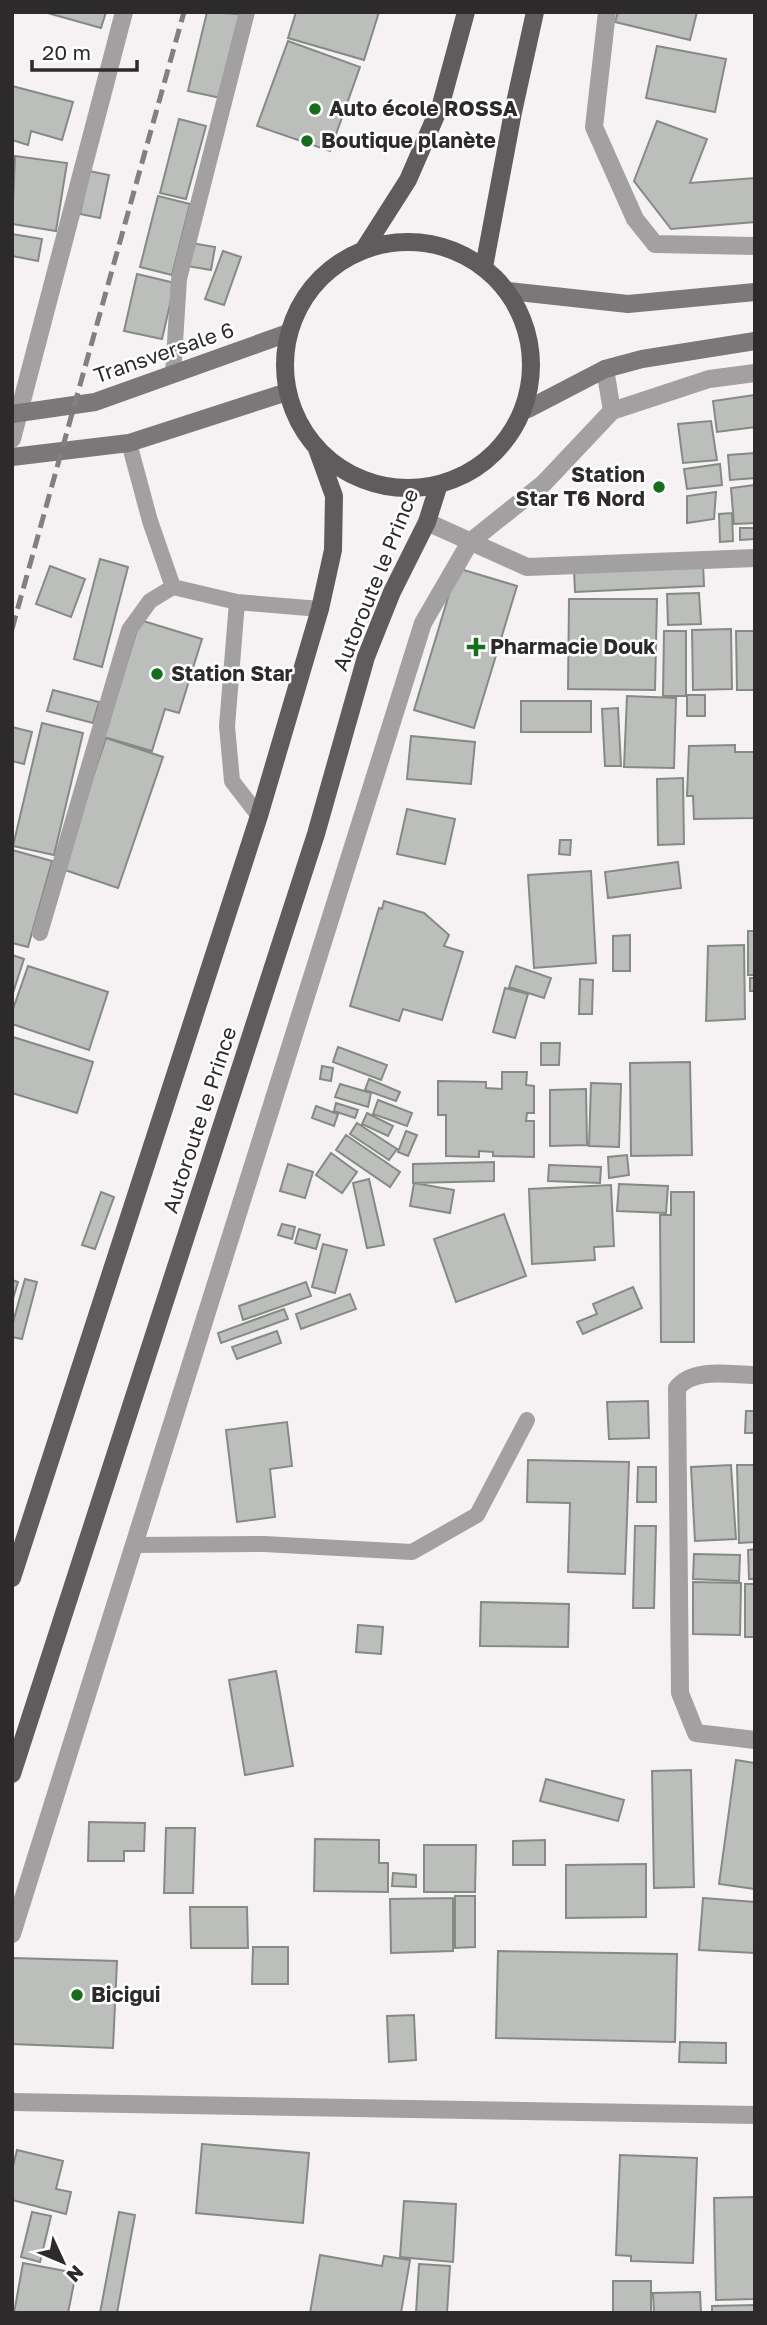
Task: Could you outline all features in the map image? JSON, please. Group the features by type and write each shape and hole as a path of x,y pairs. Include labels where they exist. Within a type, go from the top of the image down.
{"main road":[{"path":"466,12 441,104 408,180 363,249 316,282 288,333 286,392 298,422 317,449 352,476 395,488 439,484 478,466 509,436 528,409 605,369 642,359 755,341"},
{"path":"484,267 513,112 536,12"},
{"path":"363,249 405,240 447,246 484,267 508,291 524,321 531,354 528,409"},
{"path":"508,291 628,304 755,292"},
{"name":"Transversale 6","path":"16,414 95,401 288,333"},
{"path":"12,457 129,443 286,392"},
{"name":"Autoroute le Prince","path":"12,1578 259,816 320,609 333,550 334,496 317,449"},
{"name":"Autoroute le Prince","path":"12,1774 316,834 366,657 392,593 428,522 439,484"}],"street":[{"path":"12,439 16,414 124,12"},
{"path":"607,12 594,127 635,219 655,244 755,246"},
{"path":"605,369 612,411"},
{"path":"12,1934 423,623 470,542 544,483 612,411 709,379 755,373"},
{"path":"428,522 527,567 755,558"},
{"path":"755,1375 694,1375 683,1380 677,1388 680,1693 696,1733 755,1740"},
{"path":"12,2102 755,2115"}],"lane":[{"path":"173,374 178,279 247,12"},
{"path":"129,443 150,522 173,587"},
{"path":"40,933 129,630 150,601 173,587 237,602 320,609"},
{"path":"237,602 227,726 232,781 259,816"},
{"path":"134,1545 264,1544 412,1552 478,1515 527,1420"}],"building":[{"path":"44,12 106,12 101,28"},
{"path":"207,12 240,14 221,98 188,91"},
{"path":"296,12 379,12 364,60 288,38"},
{"path":"618,12 697,12 690,40 615,22"},
{"path":"288,41 360,67 330,151 257,126"},
{"path":"657,46 726,59 715,112 646,98"},
{"path":"12,86 73,102 62,140 31,131 28,145 12,140"},
{"path":"179,119 206,126 186,199 160,193"},
{"path":"657,121 707,139 690,183 755,178 755,222 671,229 634,181"},
{"path":"15,156 67,163 56,231 12,224"},
{"path":"89,171 109,175 100,218 80,214"},
{"path":"158,196 190,204 172,275 140,267"},
{"path":"12,234 42,239 38,261 12,256"},
{"path":"191,243 215,247 211,270 187,266"},
{"path":"223,251 241,257 224,305 205,299"},
{"path":"137,274 175,283 162,339 124,331"},
{"path":"755,395 755,427 717,432 713,401"},
{"path":"711,421 717,460 683,463 678,424"},
{"path":"755,453 755,478 730,480 728,455"},
{"path":"720,464 722,485 687,489 684,469"},
{"path":"755,485 755,523 734,524 731,488"},
{"path":"716,492 714,519 687,523 687,496"},
{"path":"732,513 733,541 720,542 719,514"},
{"path":"740,528 755,528 755,539 740,540"},
{"path":"100,559 128,567 102,667 74,659"},
{"path":"703,564 704,586 575,592 574,570"},
{"path":"50,566 85,579 71,617 36,604"},
{"path":"457,568 517,586 474,728 414,710"},
{"path":"699,593 701,624 668,625 667,594"},
{"path":"569,599 657,599 655,690 568,689"},
{"name":"Station Star","path":"140,620 202,639 179,713 165,709 152,751 104,737"},
{"path":"731,629 732,689 693,690 692,630"},
{"path":"664,631 686,631 686,696 663,696"},
{"path":"736,631 755,631 755,690 737,690"},
{"path":"53,690 99,702 93,723 47,711"},
{"path":"687,695 705,695 705,716 687,716"},
{"path":"627,696 676,698 674,768 624,767"},
{"path":"521,701 591,701 591,732 521,732"},
{"path":"618,708 621,766 605,766 602,709"},
{"path":"42,723 83,733 54,855 13,846"},
{"path":"12,727 32,732 24,764 12,761"},
{"path":"411,736 475,742 471,784 407,779"},
{"path":"106,738 163,757 118,888 62,869"},
{"path":"735,745 735,752 755,752 755,818 694,819 693,796 687,796 689,746"},
{"path":"683,778 684,844 658,845 657,779"},
{"path":"407,809 455,819 445,864 397,854"},
{"path":"560,840 571,840 570,855 559,854"},
{"path":"12,850 52,861 28,947 12,943"},
{"path":"678,862 681,888 608,898 605,872"},
{"path":"591,871 596,963 534,968 528,875"},
{"path":"384,901 424,913 449,935 444,946 463,952 442,1020 403,1009 399,1021 350,1006 379,908 382,909"},
{"path":"748,931 755,931 755,975 748,975"},
{"path":"630,935 630,971 613,971 613,936"},
{"path":"744,945 745,1019 706,1021 708,946"},
{"path":"12,955 24,959 12,996"},
{"path":"28,966 108,992 89,1050 12,1024 12,1012"},
{"path":"516,966 551,978 544,998 509,987"},
{"path":"750,978 755,978 755,991 750,991"},
{"path":"580,979 593,980 592,1014 579,1014"},
{"path":"505,988 528,994 515,1038 493,1032"},
{"path":"13,1037 93,1062 77,1113 12,1093"},
{"path":"541,1043 560,1043 559,1065 541,1065"},
{"path":"338,1047 387,1065 381,1080 333,1062"},
{"path":"690,1062 692,1155 631,1156 630,1063"},
{"path":"322,1066 333,1068 331,1081 320,1079"},
{"path":"502,1072 527,1072 526,1085 534,1086 534,1113 527,1113 526,1121 534,1121 534,1157 493,1156 493,1152 479,1151 479,1157 446,1156 446,1115 438,1115 438,1081 486,1082 486,1088 502,1089"},
{"path":"369,1079 400,1092 396,1101 365,1090"},
{"path":"591,1083 621,1084 619,1147 589,1146"},
{"path":"340,1084 371,1093 368,1107 335,1097"},
{"path":"586,1089 587,1145 550,1146 550,1090"},
{"path":"378,1100 412,1113 407,1126 373,1114"},
{"path":"336,1103 358,1110 355,1118 334,1111"},
{"path":"316,1106 338,1114 334,1126 312,1118"},
{"path":"367,1113 393,1126 388,1136 362,1124"},
{"path":"357,1123 397,1149 389,1160 350,1134"},
{"path":"406,1131 417,1135 408,1156 398,1152"},
{"path":"346,1135 400,1172 390,1187 336,1150"},
{"path":"331,1153 357,1172 342,1193 316,1175"},
{"path":"627,1155 629,1175 609,1178 608,1157"},
{"path":"494,1162 494,1181 413,1183 413,1164"},
{"path":"288,1164 313,1172 305,1198 280,1191"},
{"path":"549,1165 601,1167 600,1183 548,1181"},
{"path":"369,1179 384,1245 367,1248 353,1183"},
{"path":"414,1183 454,1190 450,1213 410,1206"},
{"path":"619,1184 668,1186 666,1213 617,1211"},
{"path":"611,1185 614,1246 594,1247 595,1260 532,1264 529,1189"},
{"path":"101,1192 114,1197 95,1249 82,1245"},
{"path":"671,1192 694,1192 694,1342 661,1342 660,1215 671,1215"},
{"path":"504,1214 526,1276 456,1302 434,1239"},
{"path":"282,1224 295,1227 292,1239 278,1235"},
{"path":"299,1229 320,1235 316,1249 295,1243"},
{"path":"323,1244 347,1250 335,1293 312,1287"},
{"path":"25,1279 37,1282 22,1339 12,1337 12,1326"},
{"path":"12,1280 18,1282 12,1302"},
{"path":"306,1282 311,1296 243,1320 239,1306"},
{"path":"633,1287 642,1308 583,1334 577,1322 597,1314 593,1304"},
{"path":"350,1294 356,1309 301,1329 296,1314"},
{"path":"284,1309 288,1319 221,1343 218,1333"},
{"path":"277,1331 281,1343 237,1359 232,1347"},
{"path":"648,1401 649,1438 609,1439 607,1402"},
{"path":"746,1411 755,1411 755,1433 745,1433"},
{"path":"287,1422 292,1466 270,1469 275,1517 237,1522 226,1430"},
{"path":"528,1460 629,1462 625,1574 568,1572 570,1503 527,1502"},
{"path":"731,1465 736,1539 695,1541 691,1467"},
{"path":"737,1465 755,1465 755,1542 739,1543"},
{"path":"638,1467 656,1467 656,1502 637,1502"},
{"path":"635,1526 656,1526 654,1608 633,1608"},
{"path":"755,1549 755,1579 749,1579 748,1550"},
{"path":"694,1554 740,1555 739,1581 693,1579"},
{"path":"693,1582 741,1583 740,1635 693,1634"},
{"path":"745,1584 755,1584 755,1637 745,1637"},
{"path":"481,1602 569,1604 568,1647 480,1646"},
{"path":"358,1625 383,1627 381,1654 356,1652"},
{"path":"276,1671 293,1766 245,1775 229,1680"},
{"path":"736,1760 755,1763 755,1889 719,1884"},
{"path":"691,1770 694,1887 654,1888 652,1771"},
{"path":"546,1779 624,1800 618,1821 540,1801"},
{"path":"89,1822 145,1823 144,1851 124,1851 124,1861 88,1861"},
{"path":"166,1828 195,1828 193,1893 164,1893"},
{"path":"315,1839 379,1840 379,1863 388,1863 388,1892 314,1891"},
{"path":"545,1840 545,1865 513,1865 513,1841"},
{"path":"424,1845 476,1845 475,1892 424,1892"},
{"path":"646,1864 646,1917 566,1918 566,1865"},
{"path":"393,1873 416,1875 416,1887 392,1886"},
{"path":"455,1896 475,1896 475,1947 455,1948"},
{"path":"453,1898 453,1951 391,1953 390,1899"},
{"path":"703,1898 755,1902 755,1953 699,1950"},
{"path":"190,1907 247,1907 248,1948 191,1948"},
{"path":"253,1947 288,1947 288,1984 252,1984"},
{"path":"498,1951 677,1954 675,2042 496,2038"},
{"path":"13,1958 117,1961 113,2048 12,2044"},
{"path":"414,2015 416,2060 389,2062 387,2016"},
{"path":"680,2042 726,2043 726,2063 679,2062"},
{"path":"202,2144 309,2153 303,2223 196,2213"},
{"path":"17,2150 63,2161 56,2189 71,2192 66,2214 12,2200 12,2170"},
{"path":"620,2155 697,2158 693,2263 631,2261 631,2256 616,2255"},
{"path":"755,2197 755,2299 716,2300 714,2198"},
{"path":"404,2201 456,2204 453,2262 400,2257"},
{"path":"32,2212 51,2216 40,2262 21,2257"},
{"path":"119,2212 135,2215 117,2313 100,2313"},
{"path":"320,2255 382,2266 384,2256 410,2260 401,2313 310,2313"},
{"path":"23,2263 76,2273 68,2313 14,2313"},
{"path":"419,2264 450,2266 447,2313 416,2313"},
{"path":"613,2281 651,2281 651,2313 613,2313"},
{"path":"700,2292 701,2313 654,2313 653,2293"},
{"path":"755,2305 755,2313 712,2313 712,2306"}],"railway":[{"path":"12,629 184,12"}],"place":[{"name":"Auto école ROSSA","path":"315,109"},
{"name":"Boutique planète","path":"307,141"},
{"name":"Station Star T6 Nord","path":"659,487"},
{"name":"Pharmacie Douk","path":"476,647"},
{"name":"Station Star","path":"157,674"},
{"name":"Bicigui","path":"77,1995"}]}
